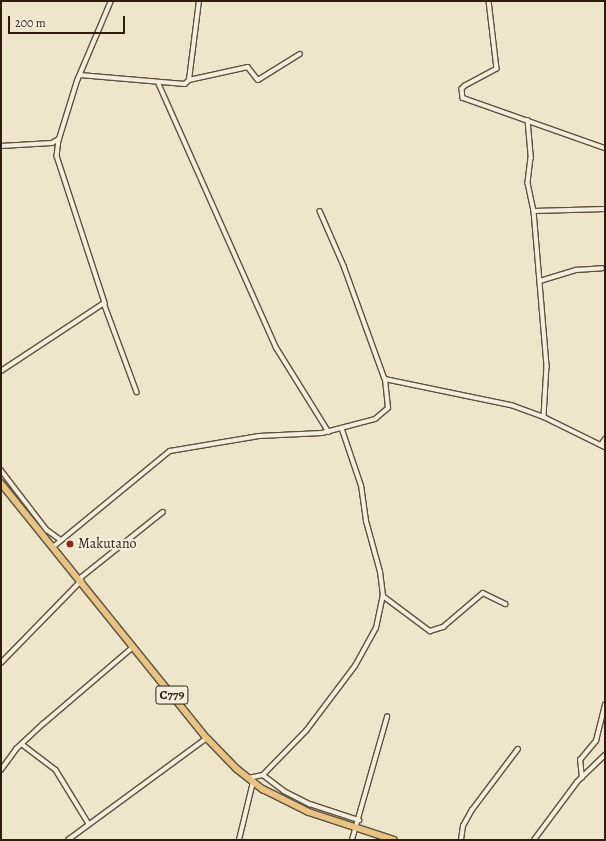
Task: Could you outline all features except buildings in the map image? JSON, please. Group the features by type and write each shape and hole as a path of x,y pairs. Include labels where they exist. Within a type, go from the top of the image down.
{"main road":[{"name":"C779","path":"1,483 207,738 248,778 309,812 394,840"}],"street":[{"path":"111,1 80,75 59,139 57,156 105,304 136,392"},
{"path":"189,80 199,1"},
{"path":"489,1 497,70 470,82 462,89 462,94 465,98 605,148"},
{"path":"80,75 159,84 182,85 189,80 248,67 258,80 300,54"},
{"path":"159,84 276,347 329,432"},
{"path":"528,120 531,158 528,184 534,211 547,366 544,417"},
{"path":"1,146 52,143 59,139"},
{"path":"534,211 605,209"},
{"path":"53,547 170,451 259,436 342,430 385,413 388,408 385,379 344,266 320,211"},
{"path":"540,281 576,270 602,268"},
{"path":"1,371 100,304 105,304"},
{"path":"385,379 500,402 544,417 603,446 605,439"},
{"path":"248,778 263,775 306,731 366,649 376,628 383,596 361,486 342,430"},
{"path":"1,470 31,507 47,530 61,540"},
{"path":"24,512 31,507"},
{"path":"1,663 80,580 163,512"},
{"path":"383,596 430,631 443,627 483,593 506,604"},
{"path":"1,770 23,745 133,647"},
{"path":"582,778 580,760 596,741 605,705"},
{"path":"352,840 359,820 387,717"},
{"path":"68,840 207,738"},
{"path":"23,745 56,770 89,824"},
{"path":"461,840 463,826 472,810 518,749"},
{"path":"534,840 582,778 605,755"},
{"path":"263,775 284,791 310,804 359,820"},
{"path":"239,840 253,782"}],"place":[{"name":"Makutano","path":"70,544"}]}
